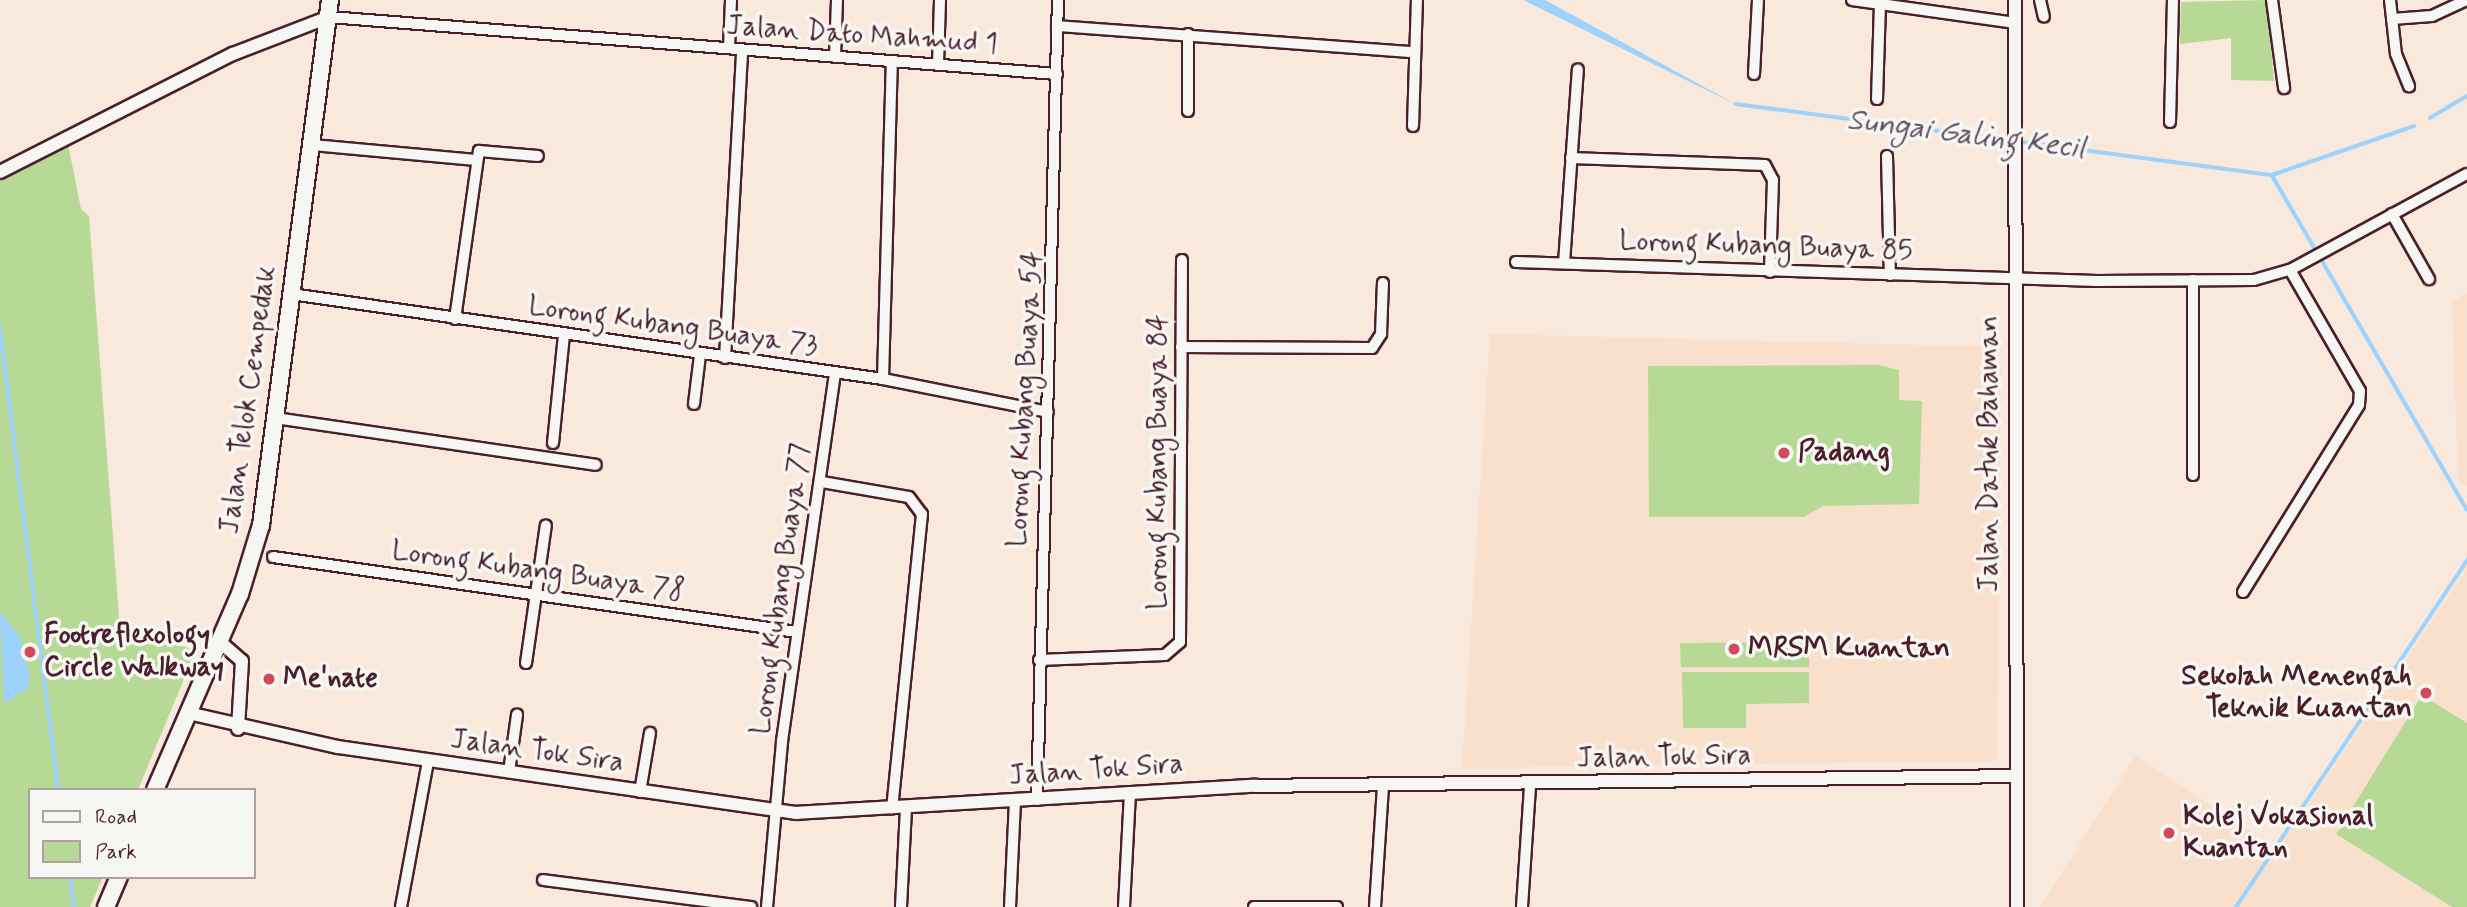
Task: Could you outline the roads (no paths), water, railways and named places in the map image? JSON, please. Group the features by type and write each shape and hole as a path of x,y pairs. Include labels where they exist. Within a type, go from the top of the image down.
{"main road":[{"name":"Jalan Telok Cempedak","path":"156,788 219,641 255,548 330,8"},
{"path":"106,907 118,879"}],"street":[{"path":"729,48 731,0"},
{"path":"835,57 837,0"},
{"path":"938,64 940,0"},
{"name":"Lorong Kubang Buaya 54","path":"1037,800 1058,0"},
{"path":"1413,126 1417,0"},
{"path":"1754,74 1758,0"},
{"path":"1852,0 2015,23"},
{"name":"Jalan Datuk Bahaman","path":"2015,0 2017,907"},
{"path":"2040,0 2044,17"},
{"path":"2170,122 2173,0"},
{"path":"2272,0 2284,89"},
{"path":"2390,0 2396,54 2409,86"},
{"path":"2392,19 2432,16 2467,0"},
{"path":"1877,99 1880,5"},
{"path":"0,172 330,8"},
{"name":"Jalan Dato Mahmud 1","path":"330,8 742,50 1057,74"},
{"path":"1058,26 1415,52"},
{"path":"1188,34 1188,111"},
{"path":"724,358 742,50"},
{"path":"883,379 892,61"},
{"path":"1564,263 1578,70"},
{"path":"312,145 476,160"},
{"path":"455,319 476,160 485,149 538,156"},
{"path":"1887,156 1890,275"},
{"path":"1572,158 1765,165 1773,180 1770,272"},
{"name":"Lorong Kubang Buaya 85","path":"1516,262 2014,279 2254,280 2290,271 2467,174"},
{"path":"2392,214 2428,279"},
{"name":"Lorong Kubang Buaya 84","path":"1039,660 1165,655 1180,642 1186,416 1181,347 1182,260"},
{"path":"2244,592 2360,405 2360,391 2290,271"},
{"path":"2193,280 2193,475"},
{"path":"1181,347 1372,348 1381,334 1383,283"},
{"name":"Lorong Kubang Buaya 73","path":"291,294 700,355 883,379 1048,412"},
{"path":"553,443 564,335"},
{"path":"694,404 700,355"},
{"name":"Lorong Kubang Buaya 77","path":"767,907 775,812 797,632 822,482 835,373"},
{"path":"275,418 596,465"},
{"path":"822,482 909,497 922,514 892,808"},
{"path":"526,663 546,525"},
{"name":"Lorong Kubang Buaya 78","path":"273,557 797,632"},
{"path":"219,641 242,661 238,729"},
{"name":"Jalan Tok Sira","path":"188,713 238,729 428,761 775,812 906,808 1130,792 2016,776"},
{"path":"509,772 517,715"},
{"path":"640,792 650,733"},
{"path":"401,907 428,761"},
{"path":"1522,907 1530,785"},
{"path":"1375,907 1383,786"},
{"path":"1124,907 1130,792"},
{"path":"1010,907 1015,801"},
{"path":"901,907 906,808"},
{"path":"543,880 751,907"},
{"path":"1254,907 1337,907"}],"water":[{"path":"1523,0 1545,0 1737,105"},
{"path":"0,612 19,635 30,677 27,689 4,703"}],"waterway":[{"name":"Sungai Galing Kecil","path":"2430,118 2467,96"},
{"name":"Sungai Galing Kecil","path":"1736,104 2272,175 2414,126"},
{"path":"2272,175 2314,247"},
{"path":"2323,262 2467,509"},
{"path":"0,326 59,788"},
{"path":"2236,907 2467,560"},
{"path":"70,879 74,907"}],"place":[{"name":"Padang","path":"1784,453"},
{"name":"MRSM Kuantan","path":"1734,649"},
{"name":"Footreflexology Circle Walkway","path":"30,652"},
{"name":"Me'nate","path":"269,679"},
{"name":"Sekolah Menengah Teknik Kuantan","path":"2426,693"},
{"name":"Kolej Vokasional Kuantan","path":"2169,833"}]}
